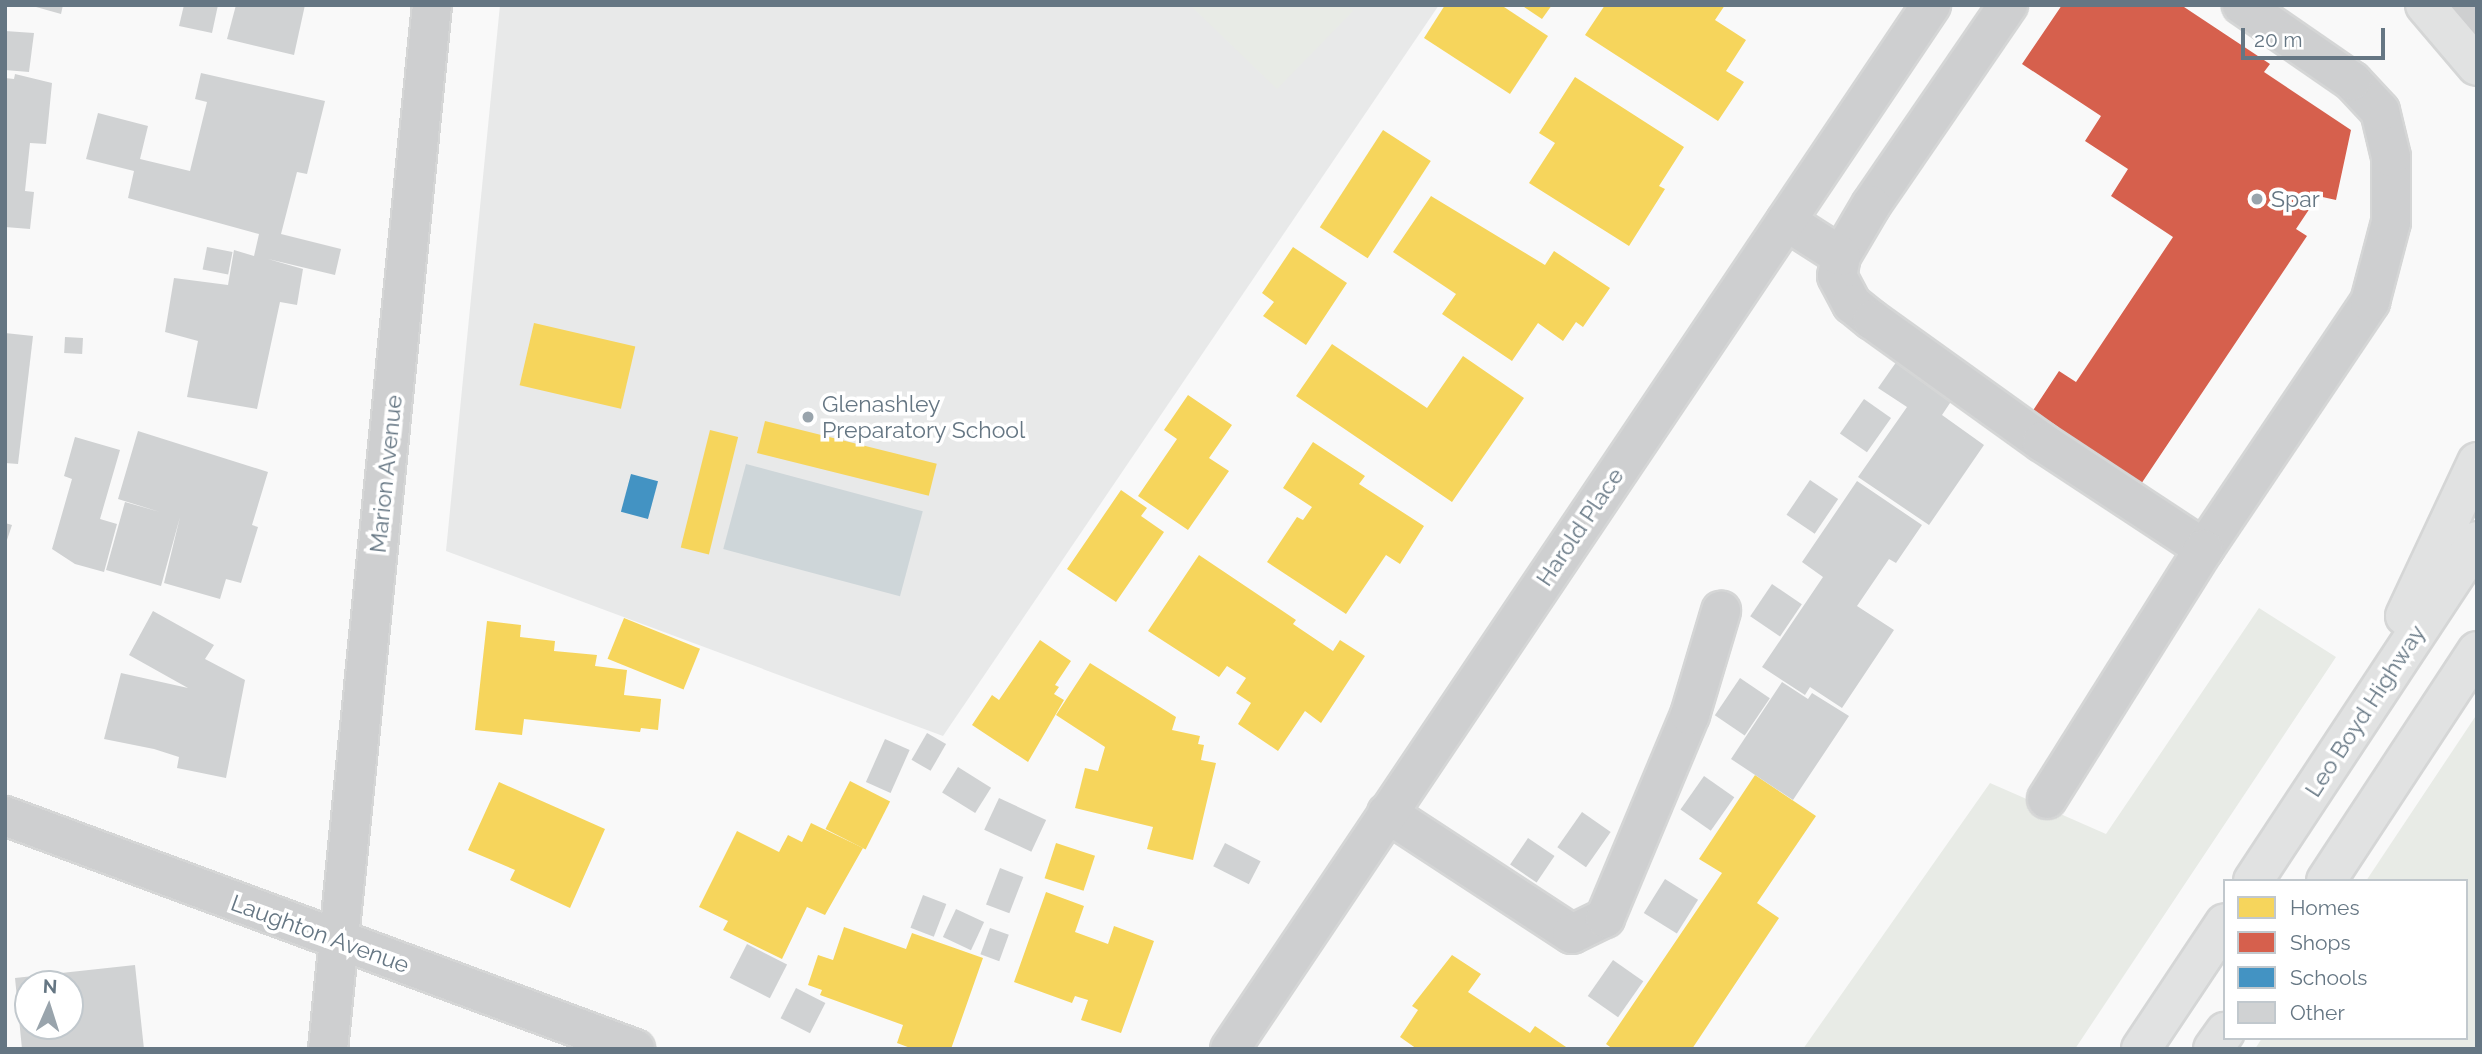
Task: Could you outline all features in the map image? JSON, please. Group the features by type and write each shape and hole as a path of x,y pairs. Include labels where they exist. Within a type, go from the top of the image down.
{"highway":[{"path":"2425,5 2477,66"},
{"path":"2320,779 2371,694 2477,462"},
{"name":"Leo Boyd Highway","path":"2254,879 2477,541"},
{"path":"2327,879 2477,651"},
{"path":"2141,1049 2223,926"}],"street":[{"name":"Marion Avenue","path":"328,1049 341,942 432,5"},
{"name":"Harold Place","path":"1230,1049 1931,5"},
{"path":"2008,5 1906,152 1841,256 1838,276 1852,304 1862,312 2042,442 2204,549"},
{"path":"2048,799 2204,549 2370,302 2390,222 2391,157 2380,111 2326,61 2242,5"},
{"path":"2446,5 2477,19"},
{"path":"1786,221 1841,256"},
{"path":"1387,813 1572,934 1605,918 1690,715 1721,611"},
{"name":"Laughton Avenue","path":"5,816 635,1049"}],"shaded area":[{"name":"Glenashley Preparatory School","path":"500,5 1439,5 943,736 446,551"},
{"path":"1190,5 1346,5 1353,11 1277,89"},
{"path":"746,464 923,511 900,596 723,549"},
{"path":"2259,608 2336,657 2075,1049 1803,1049 1990,783 2106,834"},
{"path":"2477,714 2477,1049 2255,1049 2261,1040 2468,1040 2468,879 2367,879"}],"building: Homes":[{"path":"1445,5 1501,5 1548,36 1510,94 1424,38"},
{"path":"1521,5 1552,5 1542,19"},
{"path":"1605,5 1725,5 1715,20 1746,40 1726,71 1744,82 1718,121 1585,35"},
{"path":"1575,77 1684,147 1659,186 1665,189 1629,246 1529,183 1555,143 1539,133"},
{"path":"1383,130 1431,161 1368,258 1320,227"},
{"path":"1431,196 1545,265 1554,251 1610,288 1583,327 1576,322 1563,341 1538,323 1512,361 1442,314 1456,294 1393,252"},
{"path":"1293,247 1347,283 1306,345 1263,316 1274,302 1262,293"},
{"path":"534,323 635,346 621,409 520,385"},
{"path":"1332,344 1427,408 1463,356 1524,398 1452,502 1296,396"},
{"path":"1188,395 1232,425 1209,458 1229,471 1188,530 1138,496 1177,439 1164,430"},
{"path":"765,421 937,464 929,496 757,453"},
{"path":"710,430 738,437 709,554 681,547"},
{"path":"1313,442 1365,476 1359,484 1424,526 1400,564 1386,555 1346,614 1267,562 1297,517 1303,520 1312,507 1283,488"},
{"path":"1121,490 1147,508 1141,516 1164,532 1116,602 1067,569"},
{"path":"1199,555 1296,620 1293,624 1333,651 1340,640 1365,656 1321,723 1305,711 1278,751 1238,724 1251,703 1236,693 1246,678 1227,666 1219,677 1148,631"},
{"path":"624,618 700,649 684,690 608,659"},
{"path":"487,621 521,625 520,637 555,641 554,651 597,655 595,666 627,670 624,695 661,699 658,730 641,728 640,732 524,719 522,735 475,730"},
{"path":"1040,640 1071,661 1055,685 1059,687 1054,694 1064,700 1028,762 972,725 992,695 999,700"},
{"path":"1090,663 1176,717 1172,730 1200,736 1198,744 1204,745 1201,760 1216,763 1193,860 1147,849 1153,827 1075,808 1085,768 1098,771 1105,747 1056,715"},
{"path":"1755,775 1816,816 1757,903 1779,918 1692,1049 1613,1049 1606,1044 1722,873 1699,859"},
{"path":"850,781 890,801 866,850 825,829"},
{"path":"499,782 605,829 570,908 510,880 515,870 468,850"},
{"path":"811,823 863,848 825,915 807,907 782,959 723,930 728,921 699,907 737,831 779,852 788,835 802,842"},
{"path":"1056,843 1095,856 1084,891 1045,878"},
{"path":"1046,892 1084,906 1075,932 1108,944 1114,926 1154,941 1121,1033 1081,1020 1088,1000 1075,996 1072,1003 1014,982"},
{"path":"844,927 906,949 912,933 983,958 951,1049 913,1049 897,1043 903,1025 820,995 822,990 808,985 818,955 833,960"},
{"path":"1452,955 1481,974 1468,992 1530,1033 1535,1026 1569,1049 1417,1049 1400,1037 1418,1010 1412,1006"}],"building: Shops":[{"path":"2062,5 2181,5 2270,64 2264,72 2351,130 2336,200 2318,196 2296,229 2307,236 2135,493 2026,421 2059,371 2076,382 2173,237 2111,196 2128,169 2085,141 2101,116 2022,64"}],"building: Schools":[{"path":"631,474 658,481 648,519 621,512"}],"building: Other":[{"path":"29,5 63,5 61,14"},
{"path":"184,5 218,5 212,33 179,26"},
{"path":"236,5 305,5 294,55 227,39"},
{"path":"5,31 34,33 29,72 5,70"},
{"path":"201,73 325,101 307,174 297,172 281,234 341,249 335,275 268,259 303,269 297,305 280,302 257,409 187,397 198,341 165,332 174,278 228,285 234,250 254,256 259,234 128,198 134,171 86,159 98,113 148,126 140,159 190,171 207,102 195,99"},
{"path":"15,74 52,83 46,144 30,143 25,191 34,192 30,229 5,227 5,78 14,79"},
{"path":"207,247 233,252 228,275 203,270"},
{"path":"5,333 33,336 18,464 5,463"},
{"path":"65,337 83,338 82,354 64,353"},
{"path":"1897,361 1952,400 1942,415 1984,445 1929,525 1858,477 1907,407 1878,388"},
{"path":"1864,399 1891,418 1867,452 1840,433"},
{"path":"138,431 268,472 252,525 258,527 241,583 226,579 220,599 164,583 180,517 161,586 106,570 125,502 160,512 118,499"},
{"path":"75,437 120,450 100,519 117,524 104,572 75,564 52,549 72,479 64,476"},
{"path":"1810,480 1838,499 1815,534 1787,515"},
{"path":"1857,481 1922,525 1896,563 1889,559 1857,606 1894,630 1842,708 1810,687 1805,695 1762,667 1823,577 1802,562"},
{"path":"5,523 12,525 6,543 5,543"},
{"path":"1772,584 1802,604 1780,636 1750,616"},
{"path":"153,611 214,645 205,659 245,680 226,778 177,768 179,757 154,749 104,739 121,673 188,688 129,655"},
{"path":"1740,678 1770,698 1745,735 1715,715"},
{"path":"1782,682 1808,699 1812,693 1849,716 1793,800 1731,759"},
{"path":"927,733 946,744 931,771 912,760"},
{"path":"885,739 910,750 891,793 866,782"},
{"path":"958,767 991,788 975,813 942,792"},
{"path":"1704,776 1734,797 1711,831 1680,810"},
{"path":"999,798 1046,820 1031,852 984,830"},
{"path":"1582,812 1611,832 1586,867 1557,847"},
{"path":"1528,838 1555,856 1537,882 1510,865"},
{"path":"1225,843 1261,861 1249,884 1213,866"},
{"path":"1000,868 1023,877 1009,913 986,904"},
{"path":"1665,879 1698,900 1677,934 1644,913"},
{"path":"923,895 946,904 934,937 910,928"},
{"path":"956,909 984,922 971,950 943,937"},
{"path":"990,928 1009,935 999,961 980,954"},
{"path":"747,944 787,964 770,998 730,978"},
{"path":"1613,960 1643,981 1618,1017 1588,996"},
{"path":"135,965 144,1049 22,1049 21,1040 84,1040 84,971"},
{"path":"796,988 825,1003 810,1033 781,1018"}],"place":[{"name":"Spar","path":"2257,199"},
{"name":"Glenashley Preparatory School","path":"808,417"}]}
